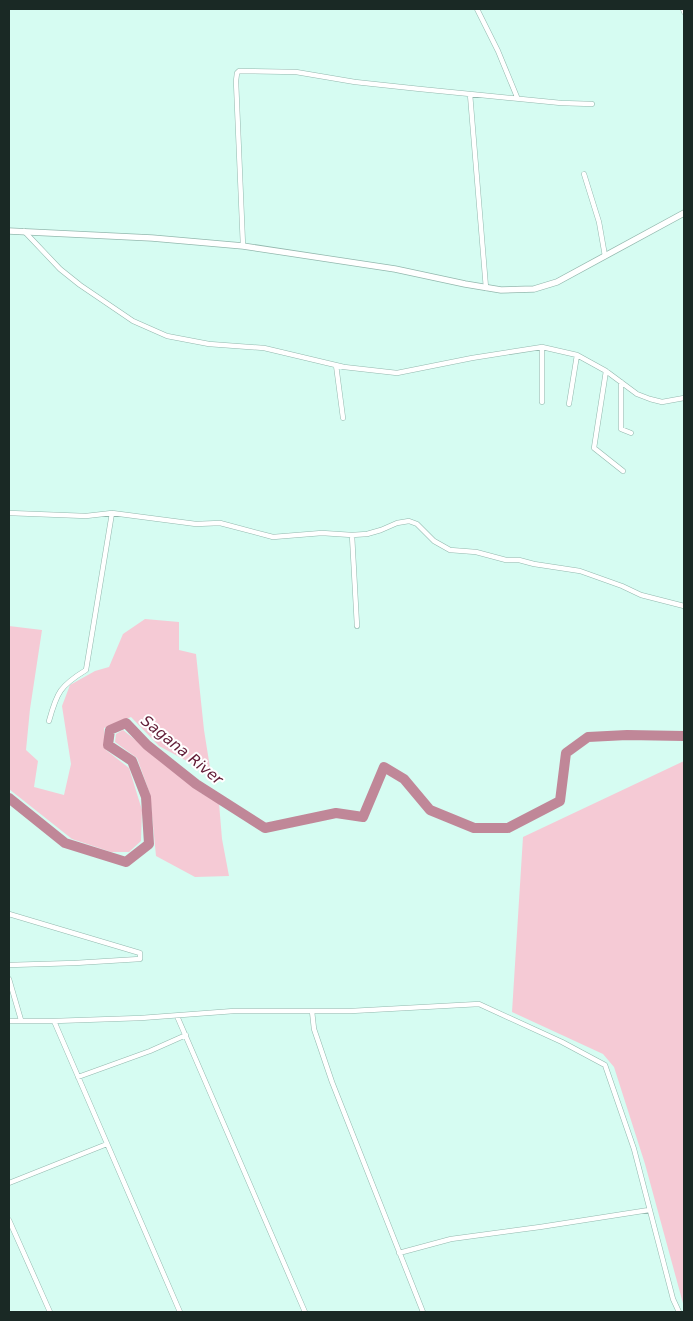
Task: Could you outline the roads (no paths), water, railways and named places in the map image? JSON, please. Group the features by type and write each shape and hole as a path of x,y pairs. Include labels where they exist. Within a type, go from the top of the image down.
{"street":[{"path":"477,9 498,51 517,97"},
{"path":"243,246 237,73 239,71 296,72 355,82 517,97 561,103 592,104"},
{"path":"470,94 486,288"},
{"path":"584,174 599,222 606,256"},
{"path":"9,231 191,241 243,246 395,269 502,290 534,289 557,282 684,213"},
{"path":"24,231 60,269 80,285 133,321 152,330 183,340 264,348 336,365 397,373 472,358 542,348 577,355 606,371 637,394 662,402 684,398"},
{"path":"542,348 542,402"},
{"path":"569,404 577,355"},
{"path":"336,365 343,418"},
{"path":"606,371 594,448 623,471"},
{"path":"622,382 621,429 631,433"},
{"path":"9,513 86,516 112,513 196,524 220,523 273,537 322,533 368,534 397,522 409,522 417,524 434,540 450,550 476,552 506,560 519,560 580,571 622,586 640,595 684,606"},
{"path":"49,720 56,697 63,686 86,670 112,513"},
{"path":"352,535 357,626"},
{"path":"9,914 140,953 140,959 9,965"},
{"path":"9,978 21,1020"},
{"path":"9,1021 178,1016 234,1011 312,1011 479,1004 603,1062 607,1068 634,1149 673,1299 679,1312"},
{"path":"312,1011 314,1029 332,1082 423,1312"},
{"path":"178,1016 305,1312"},
{"path":"54,1021 180,1312"},
{"path":"78,1077 186,1036"},
{"path":"9,1183 107,1144"},
{"path":"399,1253 451,1239 649,1210"},
{"path":"9,1220 50,1312"}],"waterway":[{"name":"Sagana River","path":"9,798 65,843 126,862 149,844 146,797 132,761 108,745 110,730 126,723 147,745 196,784 265,828 336,813 363,817 384,767 404,779 430,810 474,828 508,828 560,801 566,753 588,737 627,735 684,736"}]}
